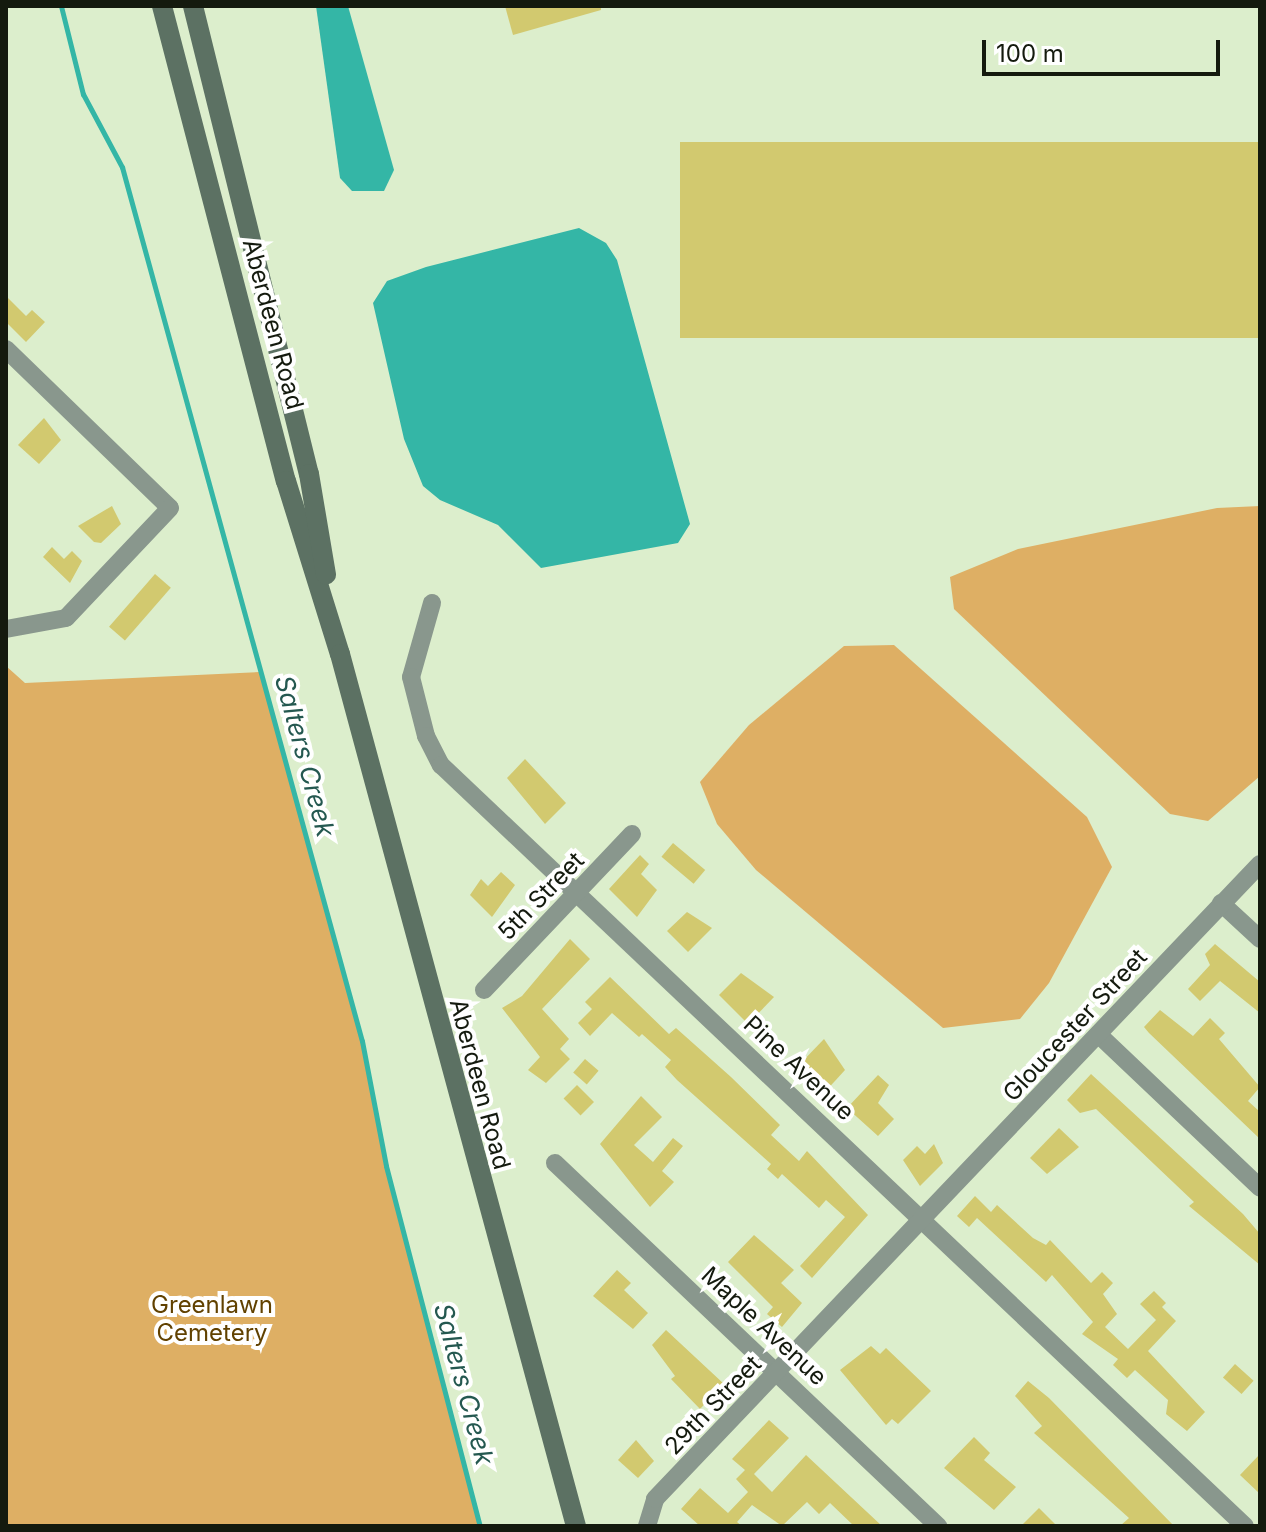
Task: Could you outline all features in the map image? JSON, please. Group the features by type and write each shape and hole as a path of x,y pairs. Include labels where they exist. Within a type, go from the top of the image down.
{"main road":[{"name":"Aberdeen Road","path":"162,6 286,481 340,654 576,1526"},
{"name":"Aberdeen Road","path":"193,6 309,474 340,654"}],"street":[{"path":"6,349 170,508 66,618 6,629"},
{"name":"Pine Avenue","path":"432,603 411,677 432,749 451,776 924,1219 1245,1526"},
{"name":"5th Street","path":"484,990 632,834"},
{"name":"Gloucester Street","path":"924,1219 1260,864"},
{"path":"1221,903 1260,939"},
{"path":"1099,1035 1260,1188"},
{"name":"Maple Avenue","path":"555,1163 938,1526"},
{"name":"29th Street","path":"647,1526 655,1499 924,1219"}],"green space":[{"path":"1260,506 1260,776 1208,821 1170,814 954,609 950,577 1018,549 1217,508"},
{"path":"894,645 1087,817 1112,867 1049,983 1020,1019 943,1028 756,870 717,824 700,782 749,725 844,646"},
{"name":"Greenlawn Cemetery","path":"6,666 25,683 260,672 362,1041 386,1166 480,1526 6,1526"}],"water":[{"path":"316,6 348,6 394,170 384,191 352,191 340,178"},
{"path":"579,228 606,243 617,260 690,524 678,543 541,568 498,525 440,500 423,486 404,439 373,303 387,281 426,267"}],"building":[{"path":"505,6 601,6 601,10 513,35"},
{"path":"680,142 1260,142 1260,338 680,338"},
{"path":"6,296 26,316 32,310 45,322 26,342 6,322"},
{"path":"44,418 61,440 39,464 18,445"},
{"path":"112,506 121,524 101,543 94,542 78,526"},
{"path":"52,547 64,559 72,551 82,561 70,583 43,557"},
{"path":"155,574 171,588 125,641 109,627"},
{"path":"525,759 566,803 545,824 507,778"},
{"path":"673,843 705,870 694,884 661,857"},
{"path":"640,855 649,864 641,874 657,890 637,917 609,889"},
{"path":"501,872 515,885 492,917 470,895 481,879 488,886"},
{"path":"687,912 712,928 688,952 667,931"},
{"path":"570,939 590,959 542,1009 569,1039 560,1049 570,1059 546,1083 528,1070 540,1057 502,1008 522,996"},
{"path":"1215,944 1260,982 1260,1013 1220,981 1200,1001 1188,989 1210,965 1205,954"},
{"path":"741,973 774,997 748,1024 719,995"},
{"path":"610,977 669,1034 676,1028 731,1077 780,1125 771,1135 799,1161 807,1151 868,1215 812,1278 800,1266 845,1217 826,1200 819,1208 782,1174 778,1179 767,1169 771,1164 677,1080 665,1067 671,1060 642,1034 639,1037 612,1013 590,1036 578,1023 592,1009 585,1002"},
{"path":"1160,1010 1193,1036 1210,1018 1225,1033 1219,1039 1260,1087 1248,1101 1260,1112 1260,1139 1144,1027"},
{"path":"824,1039 845,1070 824,1093 797,1067"},
{"path":"585,1059 599,1071 587,1084 573,1073"},
{"path":"1091,1074 1243,1214 1260,1234 1260,1265 1189,1206 1194,1202 1096,1109 1080,1113 1067,1100"},
{"path":"878,1075 889,1085 878,1103 894,1119 878,1136 847,1108"},
{"path":"577,1085 594,1102 581,1115 564,1098"},
{"path":"641,1096 662,1117 634,1145 653,1162 673,1138 683,1146 662,1171 674,1182 650,1207 600,1144"},
{"path":"1059,1128 1079,1147 1047,1174 1030,1158"},
{"path":"934,1144 943,1163 920,1186 903,1160 917,1146 925,1154"},
{"path":"975,1196 991,1212 997,1205 1033,1238 1046,1245 1050,1240 1091,1283 1102,1272 1113,1283 1103,1294 1117,1314 1105,1327 1128,1349 1156,1320 1140,1304 1154,1291 1166,1303 1162,1307 1176,1321 1148,1351 1205,1412 1187,1431 1166,1414 1168,1400 1135,1370 1127,1378 1113,1365 1118,1359 1082,1334 1093,1322 1052,1275 1046,1282 977,1218 969,1227 957,1216"},
{"path":"754,1235 794,1270 781,1283 802,1303 782,1327 767,1314 773,1307 728,1262"},
{"path":"617,1270 631,1283 624,1290 648,1313 633,1329 593,1296"},
{"path":"666,1330 724,1384 700,1409 671,1379 675,1376 652,1345"},
{"path":"871,1346 880,1354 886,1348 931,1391 898,1424 892,1419 886,1425 840,1370"},
{"path":"1235,1364 1254,1381 1242,1394 1223,1377"},
{"path":"1028,1381 1049,1398 1174,1526 1120,1526 1129,1518 1034,1433 1042,1426 1015,1396"},
{"path":"769,1420 789,1438 754,1474 772,1492 806,1455 882,1526 854,1526 830,1503 819,1514 807,1502 782,1526 752,1505 737,1522 742,1526 700,1526 681,1509 700,1488 728,1513 748,1492 736,1479 745,1470 732,1459"},
{"path":"974,1437 990,1453 984,1460 1016,1487 994,1510 944,1468"},
{"path":"636,1440 654,1461 638,1478 618,1460"},
{"path":"1260,1454 1260,1494 1240,1475"},
{"path":"1039,1508 1057,1526 1021,1526"}],"waterway":[{"name":"Salters Creek","path":"61,6 83,94 122,167 362,1041 386,1166 480,1526"}]}
